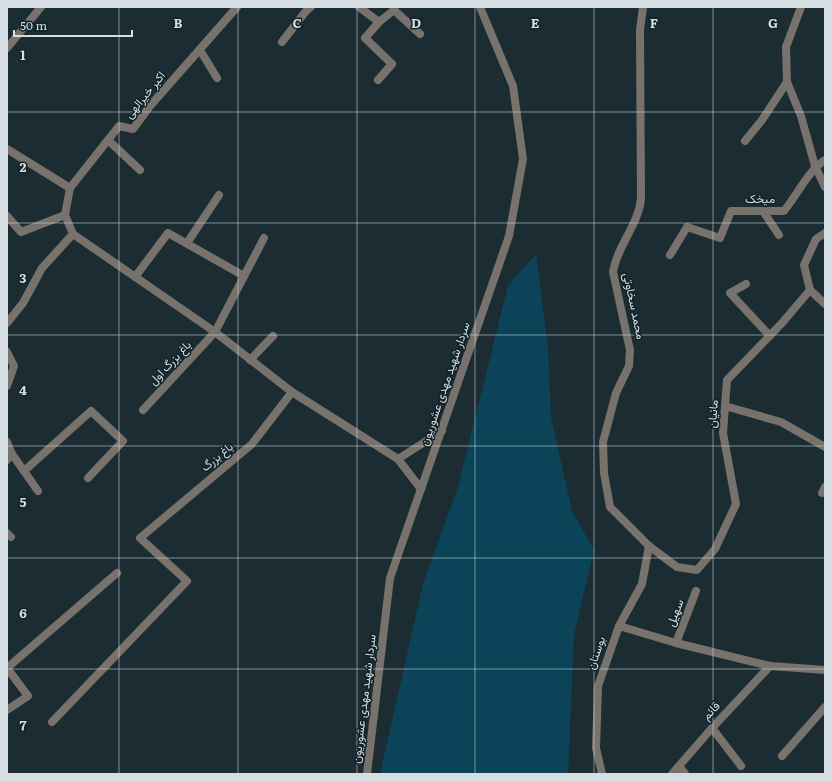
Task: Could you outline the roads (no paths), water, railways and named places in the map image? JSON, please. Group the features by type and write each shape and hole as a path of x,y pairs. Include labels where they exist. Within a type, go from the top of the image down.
{"street":[{"path":"7,48 41,7"},
{"name":"اکبر خیرالهی","path":"70,188 109,141 119,126 133,130 150,106 237,7"},
{"path":"282,42 311,7"},
{"path":"359,7 379,22"},
{"name":"سردار شهید مهدی عشوریون","path":"367,774 390,578 509,236 523,159 513,86 480,7"},
{"name":"محمد سخاوتی","path":"643,7 640,30 640,212 615,261 614,272 628,334 630,350 629,366 616,393 602,442 604,473 610,507 649,546"},
{"path":"802,7 786,47 786,82 801,116 815,166 825,187"},
{"path":"378,80 392,64 365,38 379,22 394,10 420,34"},
{"path":"200,50 217,78"},
{"path":"745,142 762,120 786,82"},
{"path":"109,141 140,170"},
{"path":"7,149 70,188 65,215 73,234 215,332 292,392 398,459 421,489"},
{"path":"815,166 825,160"},
{"name":"میخک","path":"670,255 686,227 720,238 731,211 784,211 799,192 815,166"},
{"path":"187,243 219,195"},
{"path":"763,211 779,235"},
{"path":"7,216 21,232 65,215"},
{"path":"135,277 168,232 244,276"},
{"path":"825,232 816,239 804,265 810,290 825,304"},
{"path":"7,323 23,303 42,268 73,234"},
{"name":"باغ بزرگ اول","path":"143,410 215,332 264,238"},
{"path":"746,284 730,293 770,336"},
{"name":"مانیان","path":"649,546 677,567 696,570 715,549 736,504 723,433 727,380 770,336 810,290"},
{"path":"250,360 273,336"},
{"path":"7,352 14,366 7,386"},
{"name":"باغ بزرگ","path":"52,722 187,581 140,538 252,444 292,392"},
{"path":"725,406 781,422 825,447"},
{"path":"24,471 91,411 122,441 88,478"},
{"path":"398,459 442,431"},
{"path":"7,442 10,457 24,471 38,491"},
{"name":"بوستان","path":"602,774 596,748 598,686 618,626 642,584 649,546"},
{"path":"7,710 28,696 7,668 117,572"},
{"name":"سهیل","path":"676,643 696,591"},
{"path":"618,626 676,643 770,666 824,672"},
{"name":"قائم","path":"672,774 712,728 770,666"},
{"path":"782,756 825,707"},
{"path":"712,728 741,766"},
{"path":"679,766 685,774"}]}
